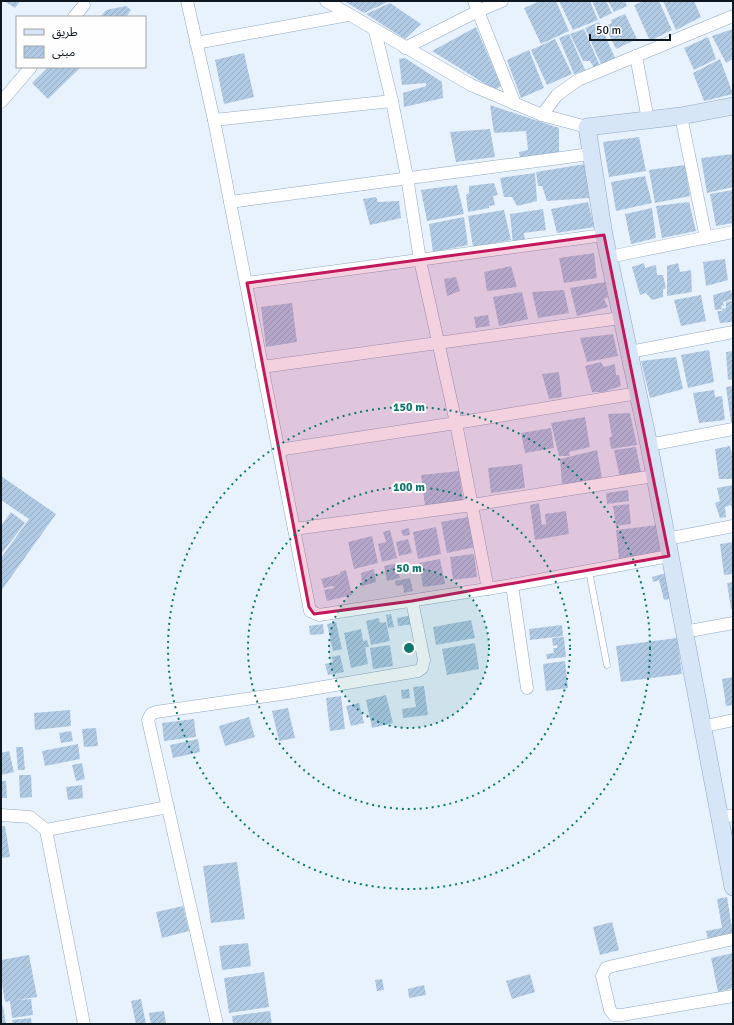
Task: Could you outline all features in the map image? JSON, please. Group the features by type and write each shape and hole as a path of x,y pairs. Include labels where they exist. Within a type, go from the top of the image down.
{"street":[{"path":"187,1 214,120 247,283 309,607 314,614 319,615 412,602 669,556"},
{"path":"326,1 375,31 471,85 542,115 587,127 681,116 733,106"},
{"path":"405,48 476,6 502,1"},
{"path":"75,16 83,2"},
{"path":"476,6 515,104"},
{"path":"196,43 348,14"},
{"path":"542,115 557,95 578,80 733,16"},
{"path":"375,31 392,101 407,177 420,260 456,424 488,589"},
{"path":"636,56 648,120"},
{"path":"1,102 30,68"},
{"path":"214,120 392,101"},
{"path":"681,116 706,238"},
{"path":"587,127 590,154 604,235 649,445 702,727 726,816 733,887"},
{"path":"230,202 407,177 590,154"},
{"path":"609,257 733,232"},
{"path":"247,283 604,235"},
{"path":"262,367 621,318"},
{"path":"630,352 733,332"},
{"path":"278,450 456,424 638,393"},
{"path":"649,445 733,429"},
{"path":"294,529 472,505 654,476"},
{"path":"666,539 733,526"},
{"path":"512,585 527,688"},
{"path":"217,1024 148,720 151,714 418,671 422,668 424,660 412,602"},
{"path":"684,632 733,623"},
{"path":"702,727 733,720"},
{"path":"46,830 168,807"},
{"path":"1,816 30,817 46,830 84,1024"},
{"path":"733,939 613,966 606,968 602,976 610,1010 614,1015 622,1015 733,996"}],"lane":[{"path":"588,571 607,665"}],"highlighted area":[{"path":"604,235 669,556 412,601 314,614 309,607 247,283"}],"building":[{"path":"4,1 20,1 15,8"},
{"path":"344,1 390,1 364,13"},
{"path":"540,1 556,1 569,31 541,44 524,8"},
{"path":"559,1 590,1 598,20 573,30"},
{"path":"592,1 606,1 612,13 600,19"},
{"path":"608,1 625,1 627,6 614,12"},
{"path":"644,1 659,1 672,30 650,41 634,5"},
{"path":"663,1 694,1 701,17 676,30"},
{"path":"390,3 421,24 405,39 366,14"},
{"path":"126,6 131,10 127,16 101,16 106,10"},
{"path":"625,14 637,39 616,49 605,26 612,23 611,20"},
{"path":"599,22 615,58 601,64 585,28"},
{"path":"476,27 501,86 495,90 432,51"},
{"path":"584,29 600,66 594,68 590,61 583,61 570,34"},
{"path":"733,29 733,59 726,63 712,36"},
{"path":"569,34 585,70 574,74 559,38"},
{"path":"708,37 716,59 694,70 684,48"},
{"path":"555,39 572,74 547,85 531,50"},
{"path":"529,50 544,88 521,98 507,60"},
{"path":"244,53 254,97 224,104 215,60"},
{"path":"405,58 442,82 443,98 404,107 403,93 426,86 426,83 402,85 399,59"},
{"path":"720,59 733,94 704,101 693,73"},
{"path":"47,68 80,68 48,99 32,83"},
{"path":"490,105 559,128 559,153 520,158 519,152 528,150 526,131 494,133"},
{"path":"490,129 495,157 456,162 450,132"},
{"path":"639,137 646,171 609,177 603,142"},
{"path":"733,154 733,187 707,193 701,158"},
{"path":"585,164 589,198 547,201 542,186 538,186 536,172"},
{"path":"685,165 690,196 655,203 649,170"},
{"path":"535,173 537,201 517,206 512,197 504,197 500,178"},
{"path":"645,176 652,203 616,211 611,182"},
{"path":"494,183 498,195 493,196 495,205 489,206 489,208 468,212 466,195 469,193 469,186"},
{"path":"457,185 464,214 427,221 421,190"},
{"path":"733,190 733,223 716,226 710,194"},
{"path":"376,197 378,202 399,201 401,218 370,225 363,199"},
{"path":"588,202 594,227 557,233 551,209"},
{"path":"689,202 696,231 662,238 656,206"},
{"path":"652,208 656,238 631,244 625,214"},
{"path":"543,209 546,230 524,233 525,241 513,245 510,214"},
{"path":"504,210 511,240 473,247 468,216"},
{"path":"464,217 468,245 433,252 429,224"},
{"path":"594,253 597,278 564,283 559,258"},
{"path":"725,259 728,280 706,286 703,262"},
{"path":"644,263 645,268 656,265 657,275 663,275 666,288 663,290 663,297 652,300 646,293 640,295 632,267"},
{"path":"678,263 680,272 691,270 692,292 667,296 667,266"},
{"path":"511,266 517,287 487,291 484,272"},
{"path":"456,277 460,291 447,296 444,279"},
{"path":"605,282 608,297 604,299 608,307 577,316 570,288"},
{"path":"564,290 569,313 538,318 532,292"},
{"path":"731,290 733,299 723,302 724,306 721,305 722,309 715,310 713,295"},
{"path":"522,292 528,319 499,326 493,297"},
{"path":"701,295 706,321 681,326 674,300"},
{"path":"733,301 733,322 720,323 717,311 723,311 722,309 726,308 726,302"},
{"path":"292,303 297,342 266,347 261,307"},
{"path":"488,315 490,326 476,328 474,317"},
{"path":"613,334 618,356 587,362 580,338"},
{"path":"709,350 714,382 688,388 681,355"},
{"path":"733,351 733,379 728,380 726,352"},
{"path":"676,357 683,389 650,398 641,361"},
{"path":"601,362 604,367 615,364 616,375 619,375 621,386 603,392 592,392 585,366"},
{"path":"559,372 562,397 549,399 542,374"},
{"path":"733,386 733,422 731,422 726,387"},
{"path":"714,390 715,397 722,396 725,420 699,423 693,393"},
{"path":"630,413 637,445 611,449 609,437 612,437 608,414"},
{"path":"585,417 590,447 569,452 570,456 559,456 551,423"},
{"path":"551,428 554,448 525,453 521,433"},
{"path":"730,446 733,457 733,479 719,479 715,449"},
{"path":"636,447 641,472 620,478 614,450"},
{"path":"597,450 602,478 562,485 560,459"},
{"path":"522,464 525,488 491,493 488,468"},
{"path":"459,471 463,500 425,505 421,475"},
{"path":"1,476 56,514 1,591 1,558 29,519 1,500"},
{"path":"733,485 733,510 731,505 725,507 726,517 720,518 715,503 720,501 717,488"},
{"path":"628,490 629,501 607,504 606,493"},
{"path":"539,503 542,525 546,524 545,514 566,511 569,534 535,540 530,505"},
{"path":"629,504 631,524 616,526 613,506"},
{"path":"11,512 25,523 1,554 1,526"},
{"path":"468,517 475,547 447,553 441,522"},
{"path":"658,525 661,553 619,559 616,530"},
{"path":"436,527 441,554 418,559 413,532"},
{"path":"409,528 410,535 403,536 401,530"},
{"path":"390,530 397,558 382,562 378,544 386,542 383,532"},
{"path":"372,536 378,563 354,569 348,542"},
{"path":"408,539 412,553 399,556 396,542"},
{"path":"733,542 733,574 724,575 720,544"},
{"path":"474,554 477,577 453,580 450,557"},
{"path":"440,559 445,584 423,587 419,563"},
{"path":"397,563 400,578 387,581 384,566"},
{"path":"374,569 376,582 362,586 361,573"},
{"path":"346,570 352,595 327,601 324,590 334,588 333,586 324,588 321,579 340,574 340,572"},
{"path":"666,573 672,598 664,600 659,580 653,582 652,577"},
{"path":"410,578 413,591 404,593 403,585 396,586 395,581"},
{"path":"733,582 733,609 731,609 727,583"},
{"path":"391,614 394,627 388,628 386,615"},
{"path":"413,615 415,624 398,626 397,618"},
{"path":"379,618 380,623 386,622 390,641 371,645 366,621"},
{"path":"471,620 475,638 436,645 433,627"},
{"path":"336,622 342,649 333,651 327,624"},
{"path":"323,624 324,634 310,635 309,626"},
{"path":"562,625 563,636 530,640 529,629"},
{"path":"361,629 363,641 367,640 369,647 365,647 368,664 351,668 344,633"},
{"path":"564,637 566,657 547,659 546,654 554,653 553,648 557,648 557,645 553,646 552,638"},
{"path":"677,638 682,674 621,682 616,646"},
{"path":"475,643 479,669 447,675 442,649"},
{"path":"390,645 393,666 373,669 370,648"},
{"path":"340,655 344,672 328,675 325,664 333,662 332,657"},
{"path":"565,661 568,688 546,691 543,664"},
{"path":"733,677 733,705 726,706 722,679"},
{"path":"424,686 428,715 403,718 402,709 416,707 413,687"},
{"path":"409,689 410,698 402,699 401,690"},
{"path":"386,695 393,723 372,728 366,700"},
{"path":"341,696 345,729 330,731 326,698"},
{"path":"359,703 364,723 351,726 346,706"},
{"path":"288,708 295,738 279,741 272,711"},
{"path":"70,710 71,726 35,730 34,713"},
{"path":"249,717 255,737 225,746 219,726"},
{"path":"194,719 196,737 164,741 162,723"},
{"path":"96,728 98,746 84,747 82,729"},
{"path":"71,731 73,741 61,743 59,733"},
{"path":"198,739 200,752 173,758 170,745"},
{"path":"78,744 80,759 45,766 42,751"},
{"path":"16,747 23,747 25,770 18,770"},
{"path":"9,751 14,772 1,775 1,753"},
{"path":"82,763 85,779 76,781 72,765"},
{"path":"19,775 31,775 32,797 20,798"},
{"path":"1,781 6,781 7,798 1,798"},
{"path":"82,785 83,798 68,800 66,787"},
{"path":"1,826 5,826 10,857 1,858"},
{"path":"237,862 245,919 211,923 203,866"},
{"path":"727,897 733,934 708,939 706,931 722,928 717,899"},
{"path":"183,906 189,931 162,938 156,912"},
{"path":"612,922 619,950 600,955 593,927"},
{"path":"248,943 251,966 222,970 219,946"},
{"path":"733,953 733,988 718,992 711,958"},
{"path":"29,955 37,997 16,1000 31,999 33,1015 12,1018 10,1001 5,1002 1,978 1,960"},
{"path":"264,972 269,1007 229,1013 224,978"},
{"path":"530,974 535,992 512,999 506,981"},
{"path":"382,979 384,990 377,991 375,980"},
{"path":"424,985 426,995 409,998 408,989"},
{"path":"141,999 146,1024 136,1024 131,1001"},
{"path":"3,1006 6,1024 1,1024 1,1007"},
{"path":"164,1011 166,1024 151,1024 149,1013"},
{"path":"270,1011 272,1024 233,1024 232,1016"},
{"path":"31,1018 32,1024 13,1024 12,1020"}]}
